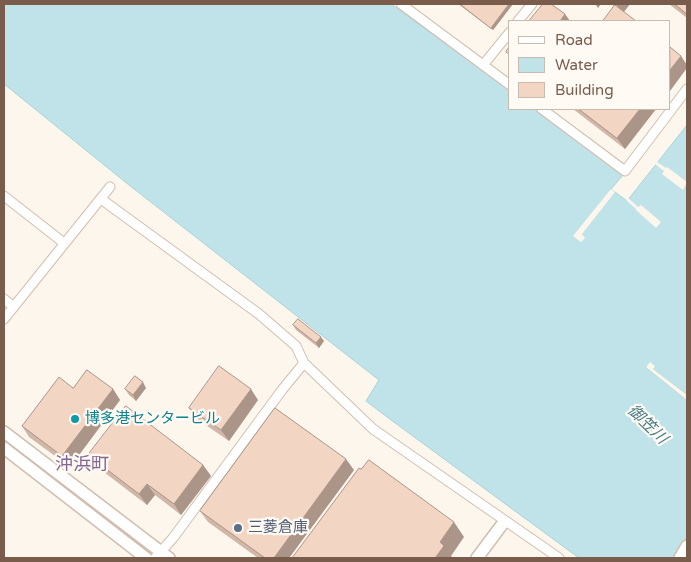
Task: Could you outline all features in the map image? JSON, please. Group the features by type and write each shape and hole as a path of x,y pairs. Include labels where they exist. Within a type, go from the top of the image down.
{"street":[{"path":"401,4 508,83"},
{"path":"519,20 532,4"},
{"path":"483,64 508,34"},
{"path":"543,110 625,171 687,89"},
{"path":"4,319 110,187"},
{"path":"4,196 64,243"},
{"path":"101,198 259,314 296,346 304,364 373,429 504,522 559,558"},
{"path":"4,299 14,307"},
{"path":"4,432 162,556 282,390 304,364"},
{"path":"4,448 146,558"},
{"path":"477,558 504,522"},
{"path":"680,558 687,546"}],"water":[{"name":"御笠川","path":"4,4 391,4 508,89 508,110 535,110 623,175 611,189 627,201 687,125 687,395 653,369 650,363 646,367 687,400 687,558 579,558 366,401 379,380 129,185 4,84"}],"pier":[{"path":"657,162 687,182 683,190 662,174 664,171 655,164"},
{"path":"611,189 615,192 582,234 585,238 581,242 573,236"},
{"path":"628,198 638,207 641,205 661,222 656,228 626,200"},
{"path":"650,362 655,366 653,369 687,395 687,400 646,367"}],"building":[{"path":"460,4 509,4 491,28"},
{"path":"543,4 551,4 565,14 561,20 530,20"},
{"path":"675,4 687,4 687,14"},
{"path":"615,5 635,20 604,20"},
{"path":"671,48 681,56 671,69"},
{"path":"580,110 639,110 617,138"},
{"path":"298,319 321,337 316,343 293,325"},
{"path":"219,366 251,389 221,430 189,408"},
{"name":"博多港センタービル","path":"87,370 113,389 62,456 22,426 59,377 73,388"},
{"path":"135,376 143,382 133,395 125,389"},
{"path":"126,406 203,465 174,504 147,484 139,494 88,455"},
{"path":"275,408 346,459 274,558 265,558 200,511"},
{"path":"369,460 454,522 440,542 444,546 435,558 292,558 359,468 361,469"}],"place":[{"name":"博多港センタービル","path":"75,419"},
{"name":"三菱倉庫","path":"238,528"}],"district":[{"name":"沖浜町","path":"82,465"}]}
